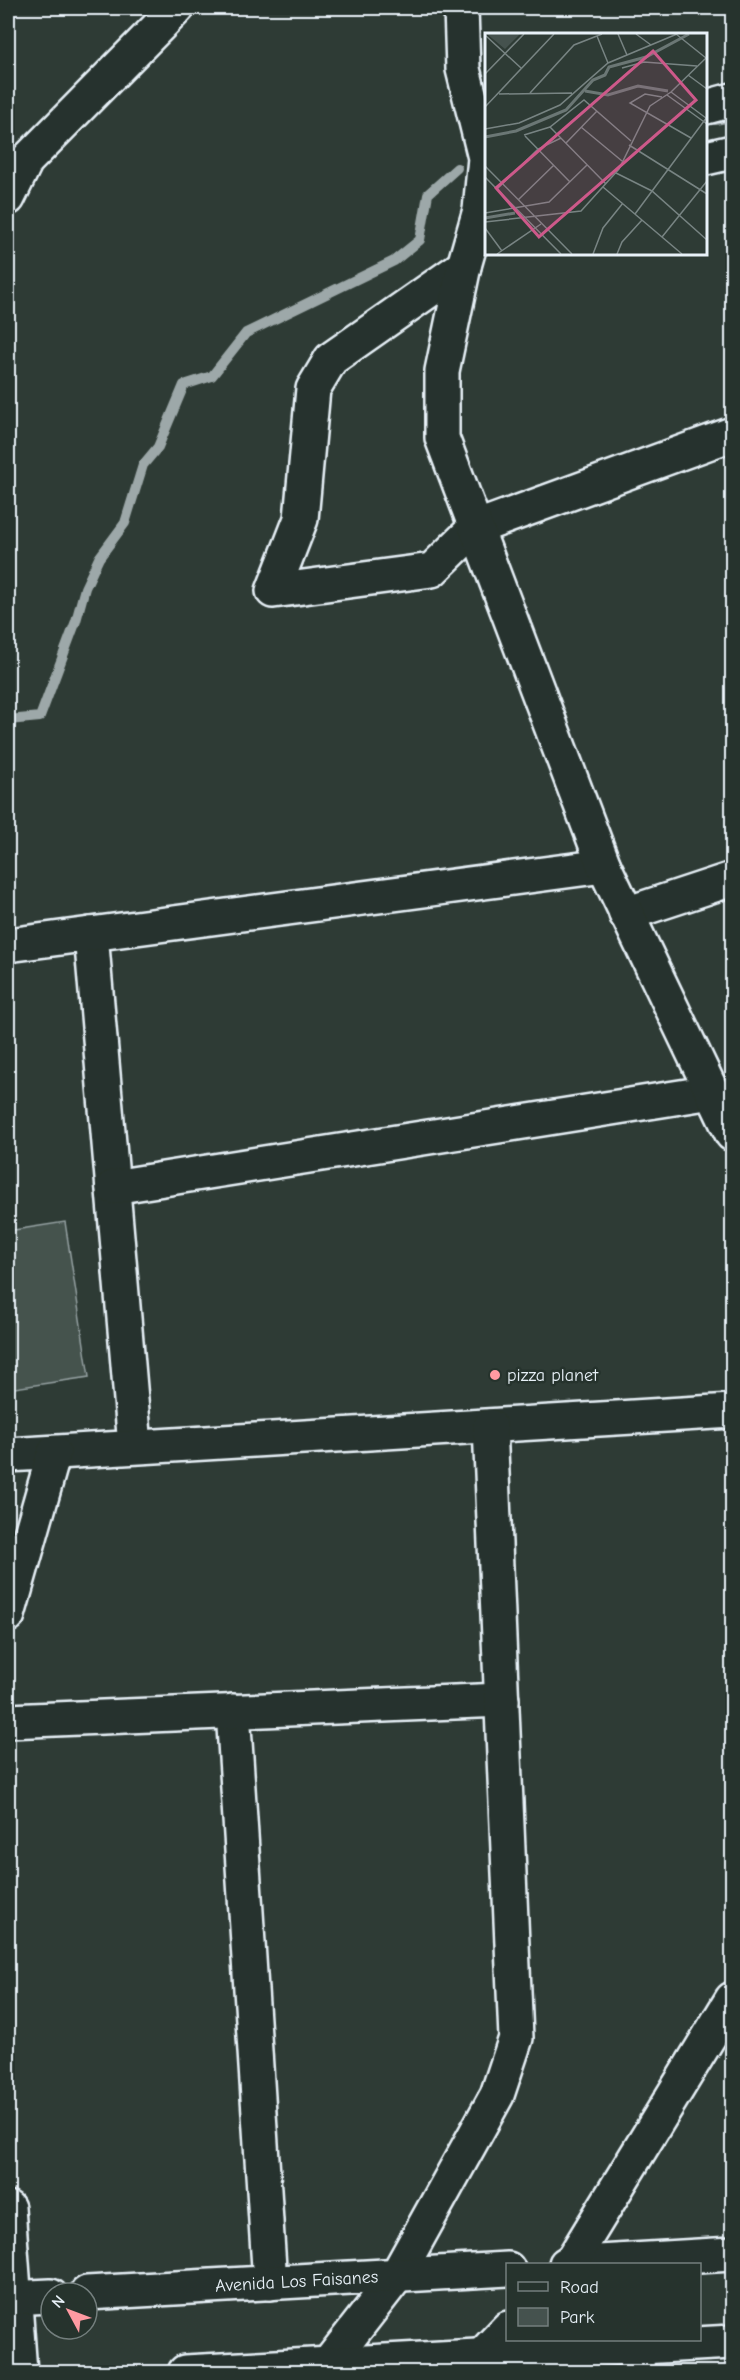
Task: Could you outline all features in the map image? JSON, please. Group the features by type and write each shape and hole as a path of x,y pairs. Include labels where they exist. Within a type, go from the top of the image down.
{"street":[{"path":"8,198 26,160 177,8"},
{"path":"461,8 463,69 485,154"},
{"path":"707,106 732,100"},
{"path":"707,158 732,152"},
{"path":"485,175 483,210 464,266 442,371 440,409 442,438 604,866 732,1134"},
{"path":"464,266 332,359 313,389 301,519 273,591 432,570 475,528 732,434"},
{"path":"8,945 604,866"},
{"path":"626,914 732,879"},
{"path":"91,934 135,1446"},
{"path":"113,1187 712,1092"},
{"path":"8,1455 732,1411"},
{"path":"325,2369 396,2277 497,2095 516,2038 490,1426"},
{"path":"8,1615 54,1452"},
{"path":"8,1721 502,1700"},
{"path":"233,1712 270,2283"},
{"path":"569,2263 732,1999"},
{"path":"8,2208 10,2298 20,2373"},
{"path":"608,2263 648,2262 732,2254"},
{"name":"Avenida Los Faisanes","path":"99,2293 506,2269"},
{"path":"10,2298 39,2297"},
{"path":"473,2365 506,2329"},
{"path":"185,2373 473,2365 639,2353 732,2342"}],"green space":[{"path":"65,1222 89,1377 8,1389 8,1231"}],"waterway":[{"path":"715,120 732,117"},
{"path":"8,720 40,717 76,621 85,588 99,558 125,523 143,465 158,447 184,385 212,376 246,333 394,261 420,240 428,194 457,168"}],"place":[{"name":"pizza planet","path":"495,1375"}]}
